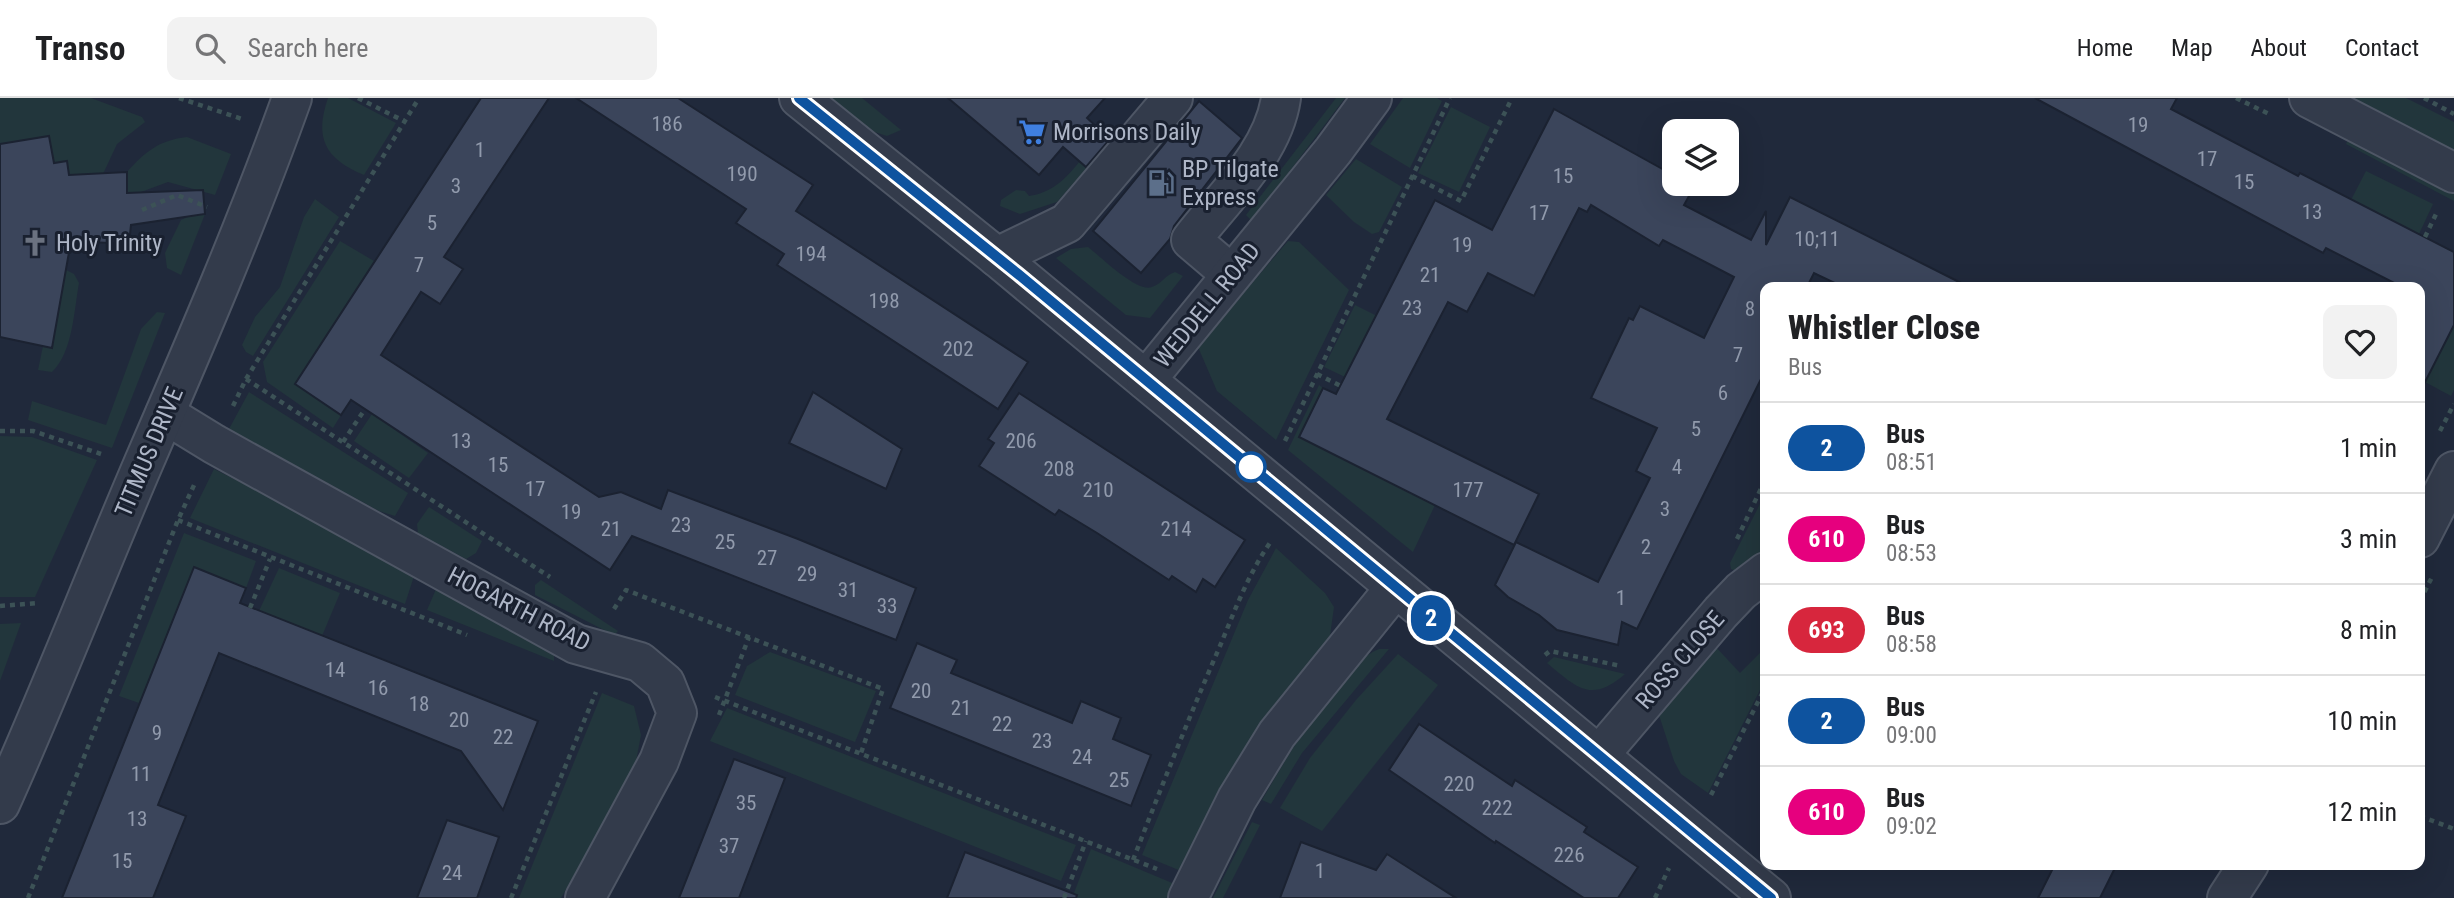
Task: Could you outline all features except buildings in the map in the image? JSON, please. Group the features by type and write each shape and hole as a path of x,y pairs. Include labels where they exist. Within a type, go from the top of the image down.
{"street":[{"name":"TITMUS DRIVE","path":"0,804 48,697 292,98"},
{"path":"799,98 997,257 1771,898"},
{"path":"1231,274 1191,240 1266,141 1276,119 1281,98"},
{"name":"WEDDELL ROAD","path":"1146,380 1333,151 1372,98"},
{"path":"2309,98 2448,187"},
{"path":"997,257 1067,223 1166,107"},
{"name":"HOGARTH ROAD","path":"165,414 214,444 576,644 640,662 665,683"},
{"path":"2425,528 2454,471"},
{"name":"ROSS CLOSE","path":"1600,754 1721,612 1760,577"},
{"path":"1191,891 1237,799 1277,734 1395,588"},
{"path":"585,898 659,761 677,713 665,683"},
{"path":"2227,898 2245,870"}],"path":[{"path":"179,98 254,123"},
{"path":"358,98 404,121"},
{"path":"28,898 178,520 214,444 246,379 419,98"},
{"path":"1263,476 1283,444 1450,98"},
{"path":"1411,176 1461,201 1512,98"},
{"path":"2424,98 2454,114"},
{"path":"2425,237 2448,187"},
{"path":"142,209 177,195 244,220"},
{"path":"1317,374 1341,386"},
{"path":"246,379 551,578"},
{"path":"343,442 365,409"},
{"path":"1736,541 1760,491"},
{"path":"1133,860 1184,727 1239,602 1261,555 1297,505"},
{"path":"178,520 270,559 474,638"},
{"path":"250,608 270,559"},
{"path":"609,616 626,590 883,689 861,753"},
{"path":"1512,682 1550,651 1623,666"},
{"path":"665,683 727,700 1086,841 1133,860 1191,891"},
{"path":"510,898 598,686"},
{"path":"2425,818 2454,829"},
{"path":"1064,898 1086,841"}],"shaded area":[{"path":"0,98 91,98 142,117 145,122 117,144 103,174 69,175 67,161 54,163 48,136 0,144"},
{"path":"328,98 348,98 396,123 364,175 340,162 326,145 322,125"},
{"path":"821,98 862,98 901,130 887,136 865,129"},
{"path":"1336,98 1345,98 1252,221 1246,215"},
{"path":"1403,98 1437,98 1442,101 1410,168 1370,144"},
{"path":"2343,98 2406,98 2454,122 2454,154"},
{"path":"1451,107 1490,127 1459,192 1418,173"},
{"path":"187,137 231,154 215,195 168,182 141,192 127,193 127,172 140,159 160,144"},
{"path":"2350,137 2454,190 2454,201 2346,144"},
{"path":"1356,159 1402,187 1379,232 1372,234 1354,222 1326,195"},
{"path":"1079,162 1087,168 1057,202 1020,214 1000,206 1001,200 1016,190 1025,191 1029,196 1051,188"},
{"path":"2366,171 2433,204 2419,234 2351,200"},
{"path":"315,199 339,217 253,356 246,352 242,345 255,317 280,287 304,217"},
{"path":"194,214 205,214 181,275 167,268 165,253 181,220"},
{"path":"340,241 374,261 295,383 341,415 333,428 267,382 263,362"},
{"path":"1288,241 1299,242 1349,290 1276,440 1217,391 1198,347"},
{"path":"1088,247 1138,285 1155,286 1175,272 1183,276 1150,318 1126,315 1056,258 1071,249"},
{"path":"66,270 74,274 79,283 68,342 59,364 52,372 38,370 43,346 52,348"},
{"path":"1355,305 1377,316 1345,377 1324,367"},
{"path":"157,312 165,313 112,448 28,420 32,401 106,425 141,329"},
{"path":"2454,325 2454,390 2451,396 2425,382"},
{"path":"1319,385 1323,388 1299,437 1435,505 1413,552 1288,450"},
{"path":"249,392 408,493 395,516 379,511 229,429"},
{"path":"372,414 428,453 409,478 354,441"},
{"path":"0,436 32,437 97,460 35,597 0,597"},
{"path":"214,469 407,566 414,576 405,604 190,518"},
{"path":"1760,504 1760,558 1736,571 1731,569 1730,563"},
{"path":"429,507 482,541 476,553 466,559 418,533 417,524"},
{"path":"184,533 256,561 246,588 194,567 139,703 119,696"},
{"path":"1276,548 1325,593 1334,607 1330,636 1260,729 1186,873 1142,855 1248,600"},
{"path":"279,568 340,593 322,636 259,611"},
{"path":"541,580 618,631 614,635 535,595 535,585"},
{"path":"437,587 547,642 554,654 554,661 427,610"},
{"path":"21,623 0,681 0,624"},
{"path":"1714,645 1740,673 1760,653 1760,690 1708,793 1681,774 1656,706"},
{"path":"1379,649 1389,649 1302,753 1271,804 1262,800 1298,740 1331,693 1364,658"},
{"path":"770,652 876,691 855,742 735,695 747,666"},
{"path":"1398,654 1438,685 1322,831 1280,808 1310,758 1356,700"},
{"path":"1554,657 1625,674 1603,688 1584,689 1547,663"},
{"path":"602,693 634,706 641,735 634,772 561,898 519,898"},
{"path":"727,708 1076,845 1061,881 710,741"},
{"path":"1252,822 1260,825 1223,898 1213,898"},
{"path":"1091,849 1177,885 1171,898 1072,898"}],"bus line":[{"name":"2","path":"799,98 1018,274 1771,898"}],"place":[{"name":"Morrisons Daily","path":"1032,132"},
{"name":"BP Tilgate Express","path":"1161,183"},
{"name":"Holy Trinity","path":"35,243"}]}
